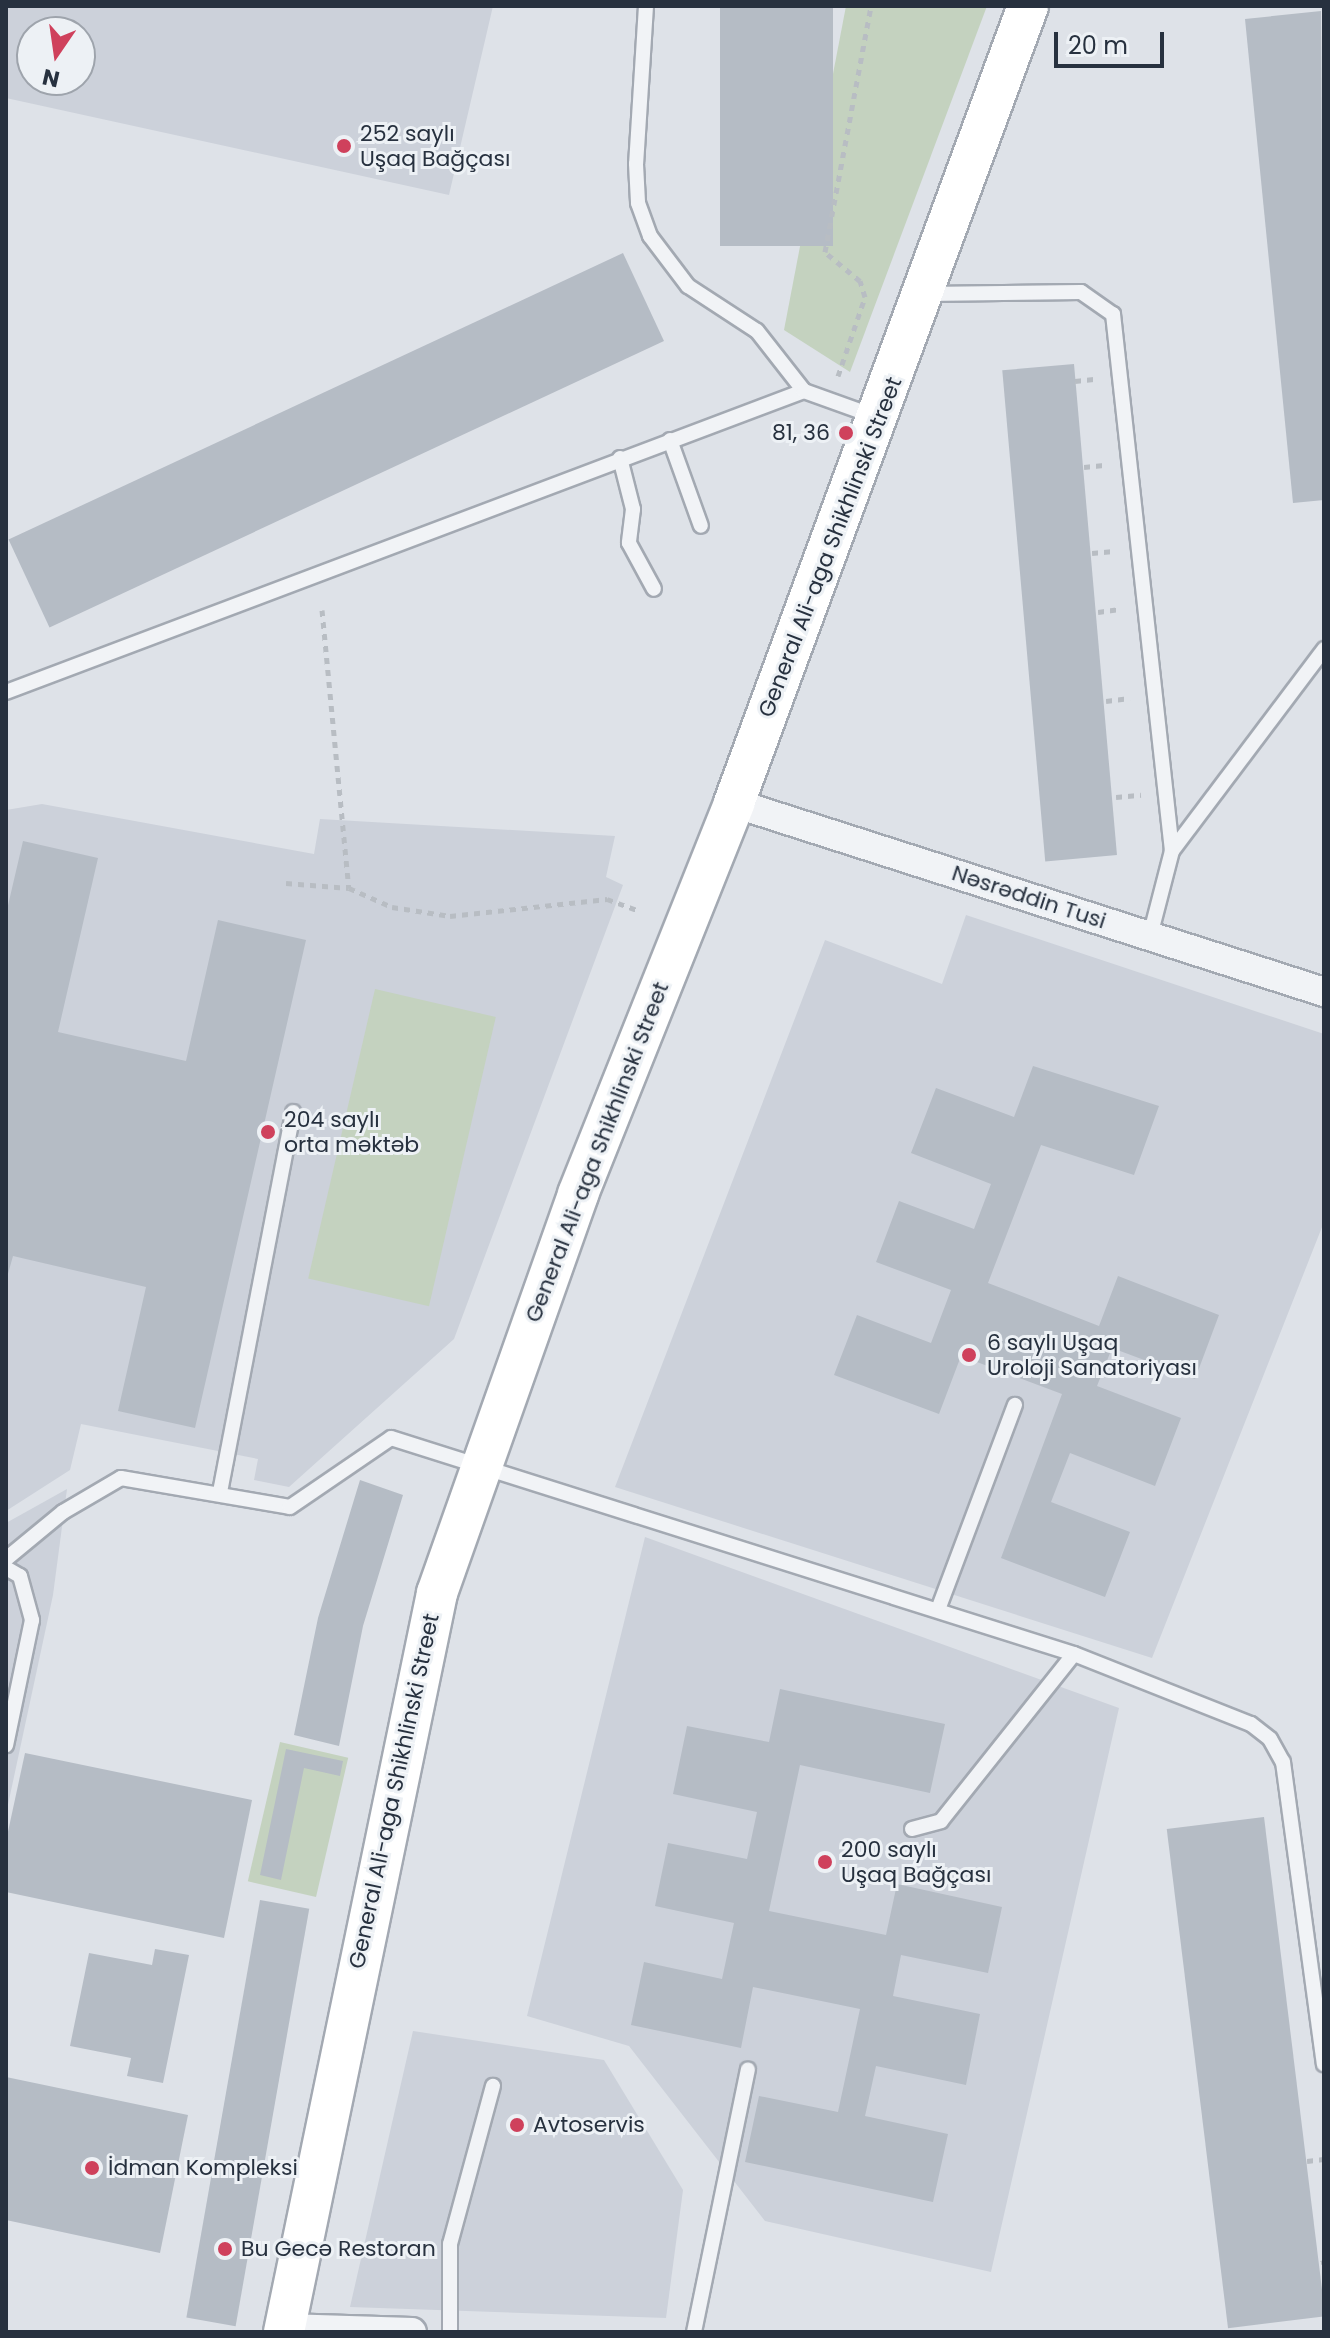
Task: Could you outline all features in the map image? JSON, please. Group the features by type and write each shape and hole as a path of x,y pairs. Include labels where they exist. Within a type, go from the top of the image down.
{"main road":[{"name":"General Ali-aga Shikhlinski Street","path":"285,2330 420,1653 479,1467 926,294 1028,6"}],"street":[{"name":"Nəsrəddin Tusi","path":"734,803 1324,992"},
{"path":"285,2330 412,2332"}],"lane":[{"path":"647,7 636,164 638,203 650,236 688,286 757,331 804,391 879,418"},
{"path":"926,294 1081,292 1113,314 1172,851 1150,936"},
{"path":"6,692 804,391"},
{"path":"670,440 701,526"},
{"path":"620,458 633,509 629,543 654,589"},
{"path":"1172,851 1324,649"},
{"path":"220,1492 293,1112"},
{"path":"939,1607 1015,1405"},
{"path":"6,1559 63,1512 121,1478 220,1492 290,1507 391,1438 939,1607 1074,1654 1251,1724 1270,1739 1283,1762 1324,2064"},
{"path":"6,1568 20,1576 32,1620 6,1745"},
{"path":"912,1829 941,1821 1074,1654"},
{"path":"694,2332 748,2069"},
{"path":"450,2332 450,2244 493,2086"}],"path":[{"path":"829,399 865,297 860,281 825,252 871,6"},
{"path":"322,610 349,888"},
{"path":"286,883 349,888 392,907 450,916 607,899 638,910"},
{"path":"1307,2161 1324,2159"}],"shaded area":[{"name":"252 saylı Uşaq Bağçası","path":"6,6 493,6 449,195 6,98"},
{"name":"204 saylı orta məktəb","path":"42,804 314,854 320,819 615,836 606,877 623,885 454,1339 289,1487 254,1480 258,1459 81,1424 70,1470 6,1511 6,810"},
{"name":"6 saylı Uşaq Uroloji Sanatoriyası","path":"966,915 1324,1034 1324,1222 1152,1658 615,1487 825,940 942,984"},
{"path":"67,1489 53,1595 6,1814 6,1523"},
{"name":"200 saylı Uşaq Bağçası","path":"645,1537 1119,1708 991,2272 765,2221 629,2046 527,2016"},
{"name":"Avtoservis","path":"413,2031 604,2060 683,2190 666,2318 350,2307"}],"green space":[{"path":"846,6 987,6 850,372 784,330"},
{"path":"375,989 496,1017 429,1306 308,1278"},
{"path":"280,1742 348,1758 316,1897 248,1881"}],"building":[{"path":"720,6 833,6 833,246 720,246"},
{"path":"1321,11 1324,500 1293,503 1245,19"},
{"path":"623,253 664,341 50,627 9,540"},
{"path":"1074,364 1117,855 1045,861 1002,370"},
{"path":"23,841 98,858 58,1032 186,1061 218,920 306,940 195,1428 118,1411 146,1287 13,1256 6,1281 6,914"},
{"path":"1033,1066 1159,1106 1134,1175 1041,1145 988,1283 1099,1326 1118,1276 1219,1315 1195,1379 1112,1348 1097,1386 1181,1418 1155,1486 1070,1453 1051,1502 1130,1532 1105,1597 1001,1558 1062,1394 961,1356 939,1414 834,1375 857,1315 931,1343 951,1290 876,1262 899,1201 974,1229 991,1184 911,1153 936,1088 1014,1117"},
{"path":"360,1480 403,1495 363,1626 339,1746 294,1735 318,1618"},
{"path":"780,1689 945,1724 930,1793 800,1765 769,1911 886,1935 897,1884 1002,1907 988,1973 901,1955 893,1996 980,2014 966,2085 876,2066 865,2116 948,2134 933,2202 745,2162 759,2096 838,2112 860,2009 753,1987 741,2048 631,2025 644,1962 722,1979 734,1923 655,1906 668,1843 747,1859 757,1812 673,1794 687,1726 769,1742"},
{"path":"286,1749 343,1761 340,1776 304,1768 281,1880 260,1875"},
{"path":"25,1753 252,1800 224,1938 6,1892 6,1841"},
{"path":"1264,1817 1324,2316 1228,2328 1167,1829"},
{"path":"260,1900 309,1909 236,2326 186,2318"},
{"path":"155,1949 189,1955 163,2083 127,2076 131,2058 70,2046 89,1953 152,1965"},
{"name":"İdman Kompleksi","path":"6,2077 188,2115 160,2253 6,2220"}],"place":[{"name":"252 saylı Uşaq Bağçası","path":"344,146"},
{"name":"81, 36","path":"846,433"},
{"name":"204 saylı orta məktəb","path":"268,1132"},
{"name":"6 saylı Uşaq Uroloji Sanatoriyası","path":"969,1355"},
{"name":"200 saylı Uşaq Bağçası","path":"825,1862"},
{"name":"Avtoservis","path":"517,2125"},
{"name":"İdman Kompleksi","path":"92,2168"},
{"name":"Bu Gecə Restoran","path":"225,2249"}]}
